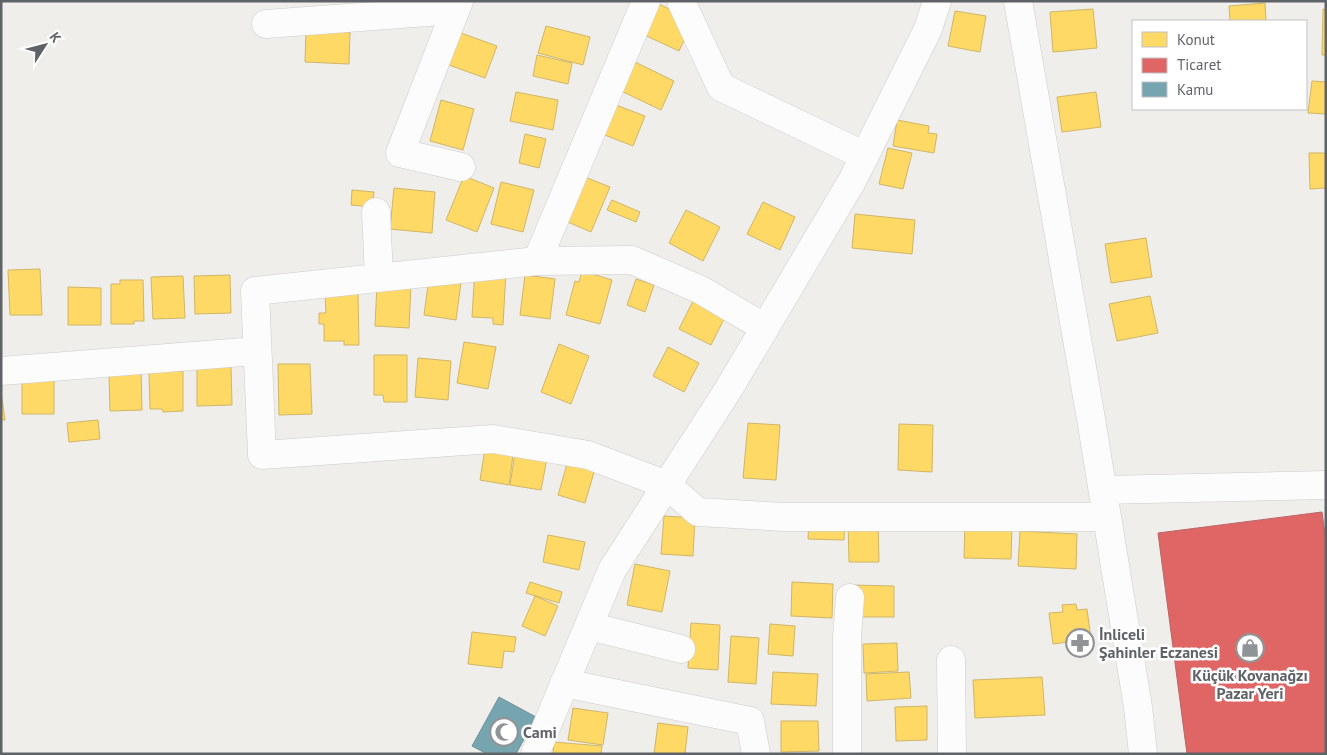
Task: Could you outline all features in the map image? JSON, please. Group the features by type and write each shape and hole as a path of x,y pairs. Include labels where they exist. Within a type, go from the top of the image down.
{"street":[{"path":"537,261 646,1"},
{"path":"681,1 721,88 865,156"},
{"path":"535,754 612,570 728,390 852,181 928,29 937,1"},
{"path":"1018,1 1103,490 1138,707 1143,754"},
{"path":"266,24 457,6 400,153 461,167"},
{"path":"376,212 379,277"},
{"path":"765,328 701,290 632,260 537,261 254,291 262,455 492,438 588,455 667,485 698,512 784,517 1107,517"},
{"path":"1,371 257,351"},
{"path":"1103,490 1326,485"},
{"path":"848,754 847,637 850,598"},
{"path":"588,626 681,649"},
{"path":"950,660 952,754"},
{"path":"564,683 750,720 756,754"}],"building: Konut":[{"path":"655,2 675,12 678,19 676,24 683,27 680,33 686,36 679,51 640,33"},
{"path":"1265,3 1266,20 1230,20 1229,6"},
{"path":"1093,9 1097,48 1053,52 1050,12"},
{"path":"1323,9 1326,9 1326,55 1322,55"},
{"path":"955,11 986,16 980,52 948,46"},
{"path":"546,26 590,37 583,65 538,53"},
{"path":"306,30 350,32 349,64 305,62"},
{"path":"461,33 497,46 485,78 449,65"},
{"path":"537,55 572,63 568,84 533,76"},
{"path":"631,60 674,81 661,110 617,89"},
{"path":"1312,81 1326,82 1326,114 1308,113"},
{"path":"516,92 558,100 553,130 510,121"},
{"path":"1096,92 1101,127 1062,132 1057,97"},
{"path":"441,100 474,109 463,150 430,141"},
{"path":"613,104 645,116 633,146 602,134"},
{"path":"897,120 929,126 928,133 937,134 934,153 893,146"},
{"path":"525,134 546,139 539,168 519,163"},
{"path":"888,148 912,153 903,189 879,184"},
{"path":"1309,153 1326,153 1326,188 1310,189"},
{"path":"580,175 610,187 591,232 561,219"},
{"path":"464,176 494,188 477,232 446,220"},
{"path":"501,182 534,190 523,232 491,224"},
{"path":"394,188 435,192 432,233 390,229"},
{"path":"352,190 374,192 372,207 351,205"},
{"path":"612,200 640,212 636,222 607,210"},
{"path":"763,202 795,217 780,250 747,234"},
{"path":"686,210 720,227 703,261 669,243"},
{"path":"855,214 915,220 912,254 852,248"},
{"path":"1146,238 1152,277 1111,283 1105,244"},
{"path":"40,269 42,315 10,315 8,270"},
{"path":"475,269 506,271 503,325 493,324 493,318 472,317"},
{"path":"582,271 612,280 600,324 566,315 575,281 579,282"},
{"path":"230,275 231,313 195,314 194,276"},
{"path":"525,275 555,279 550,319 520,315"},
{"path":"183,276 185,318 153,319 151,277"},
{"path":"429,278 461,282 456,320 424,315"},
{"path":"636,279 654,285 645,312 627,305"},
{"path":"120,280 143,280 144,321 134,321 134,324 111,324 111,284 120,284"},
{"path":"377,284 411,285 409,328 375,326"},
{"path":"68,287 101,288 101,325 68,325"},
{"path":"358,292 359,345 344,345 344,341 324,341 324,324 319,324 319,313 326,313 325,293"},
{"path":"1150,296 1158,333 1117,341 1109,304"},
{"path":"695,297 727,313 711,345 679,329"},
{"path":"464,342 496,347 488,389 457,383"},
{"path":"559,344 589,356 571,404 541,392"},
{"path":"668,347 699,363 684,392 653,376"},
{"path":"374,355 407,355 407,402 384,402 383,395 374,395"},
{"path":"418,358 451,361 448,400 415,397"},
{"path":"278,364 310,364 312,414 279,415"},
{"path":"197,367 231,367 232,405 197,406"},
{"path":"141,370 142,410 110,411 109,373"},
{"path":"149,371 183,371 183,411 163,412 162,409 150,409"},
{"path":"22,378 54,378 54,414 22,414"},
{"path":"1,391 5,420 1,420"},
{"path":"98,420 100,439 69,442 67,423"},
{"path":"748,423 780,425 776,480 743,478"},
{"path":"899,424 933,425 932,472 898,470"},
{"path":"486,443 514,448 509,485 480,480"},
{"path":"516,447 548,453 541,490 510,485"},
{"path":"568,461 595,469 585,503 558,495"},
{"path":"664,516 695,518 693,556 661,554"},
{"path":"809,520 845,521 844,540 808,539"},
{"path":"848,522 878,522 879,562 849,562"},
{"path":"965,524 1012,525 1011,559 964,558"},
{"path":"1020,531 1077,534 1076,569 1018,566"},
{"path":"548,535 585,542 579,570 543,562"},
{"path":"635,564 670,571 662,612 627,605"},
{"path":"530,582 562,592 559,603 526,593"},
{"path":"792,582 833,584 832,618 791,616"},
{"path":"851,585 894,586 894,617 851,617"},
{"path":"535,596 558,606 545,636 522,626"},
{"path":"1076,604 1077,610 1087,609 1091,639 1053,644 1049,613 1063,612 1062,605"},
{"path":"691,623 720,625 718,670 688,668"},
{"path":"770,624 795,626 793,656 768,654"},
{"path":"472,632 516,637 514,652 504,651 502,668 468,664"},
{"path":"731,636 759,638 756,684 728,682"},
{"path":"897,643 898,671 864,673 863,644"},
{"path":"773,672 818,674 816,706 771,704"},
{"path":"909,672 911,698 867,701 866,674"},
{"path":"1042,677 1045,715 975,718 973,680"},
{"path":"927,706 927,740 896,741 895,707"},
{"path":"573,708 608,713 603,745 568,740"},
{"path":"781,721 818,721 819,751 781,752"},
{"path":"658,723 688,727 685,754 654,754"},
{"path":"554,742 602,746 601,754 553,754"}],"building: Ticaret":[{"name":"Küçük Kovanağzı Pazar Yeri","path":"1322,512 1326,542 1326,754 1187,754 1158,533"}],"building: Kamu":[{"name":"Cami","path":"499,697 536,717 516,754 487,754 472,746"}],"place":[{"name":"İnliceli Şahinler Eczanesi","path":"1080,643"},
{"name":"Küçük Kovanağzı Pazar Yeri","path":"1250,648"},
{"name":"Cami","path":"504,732"}]}
